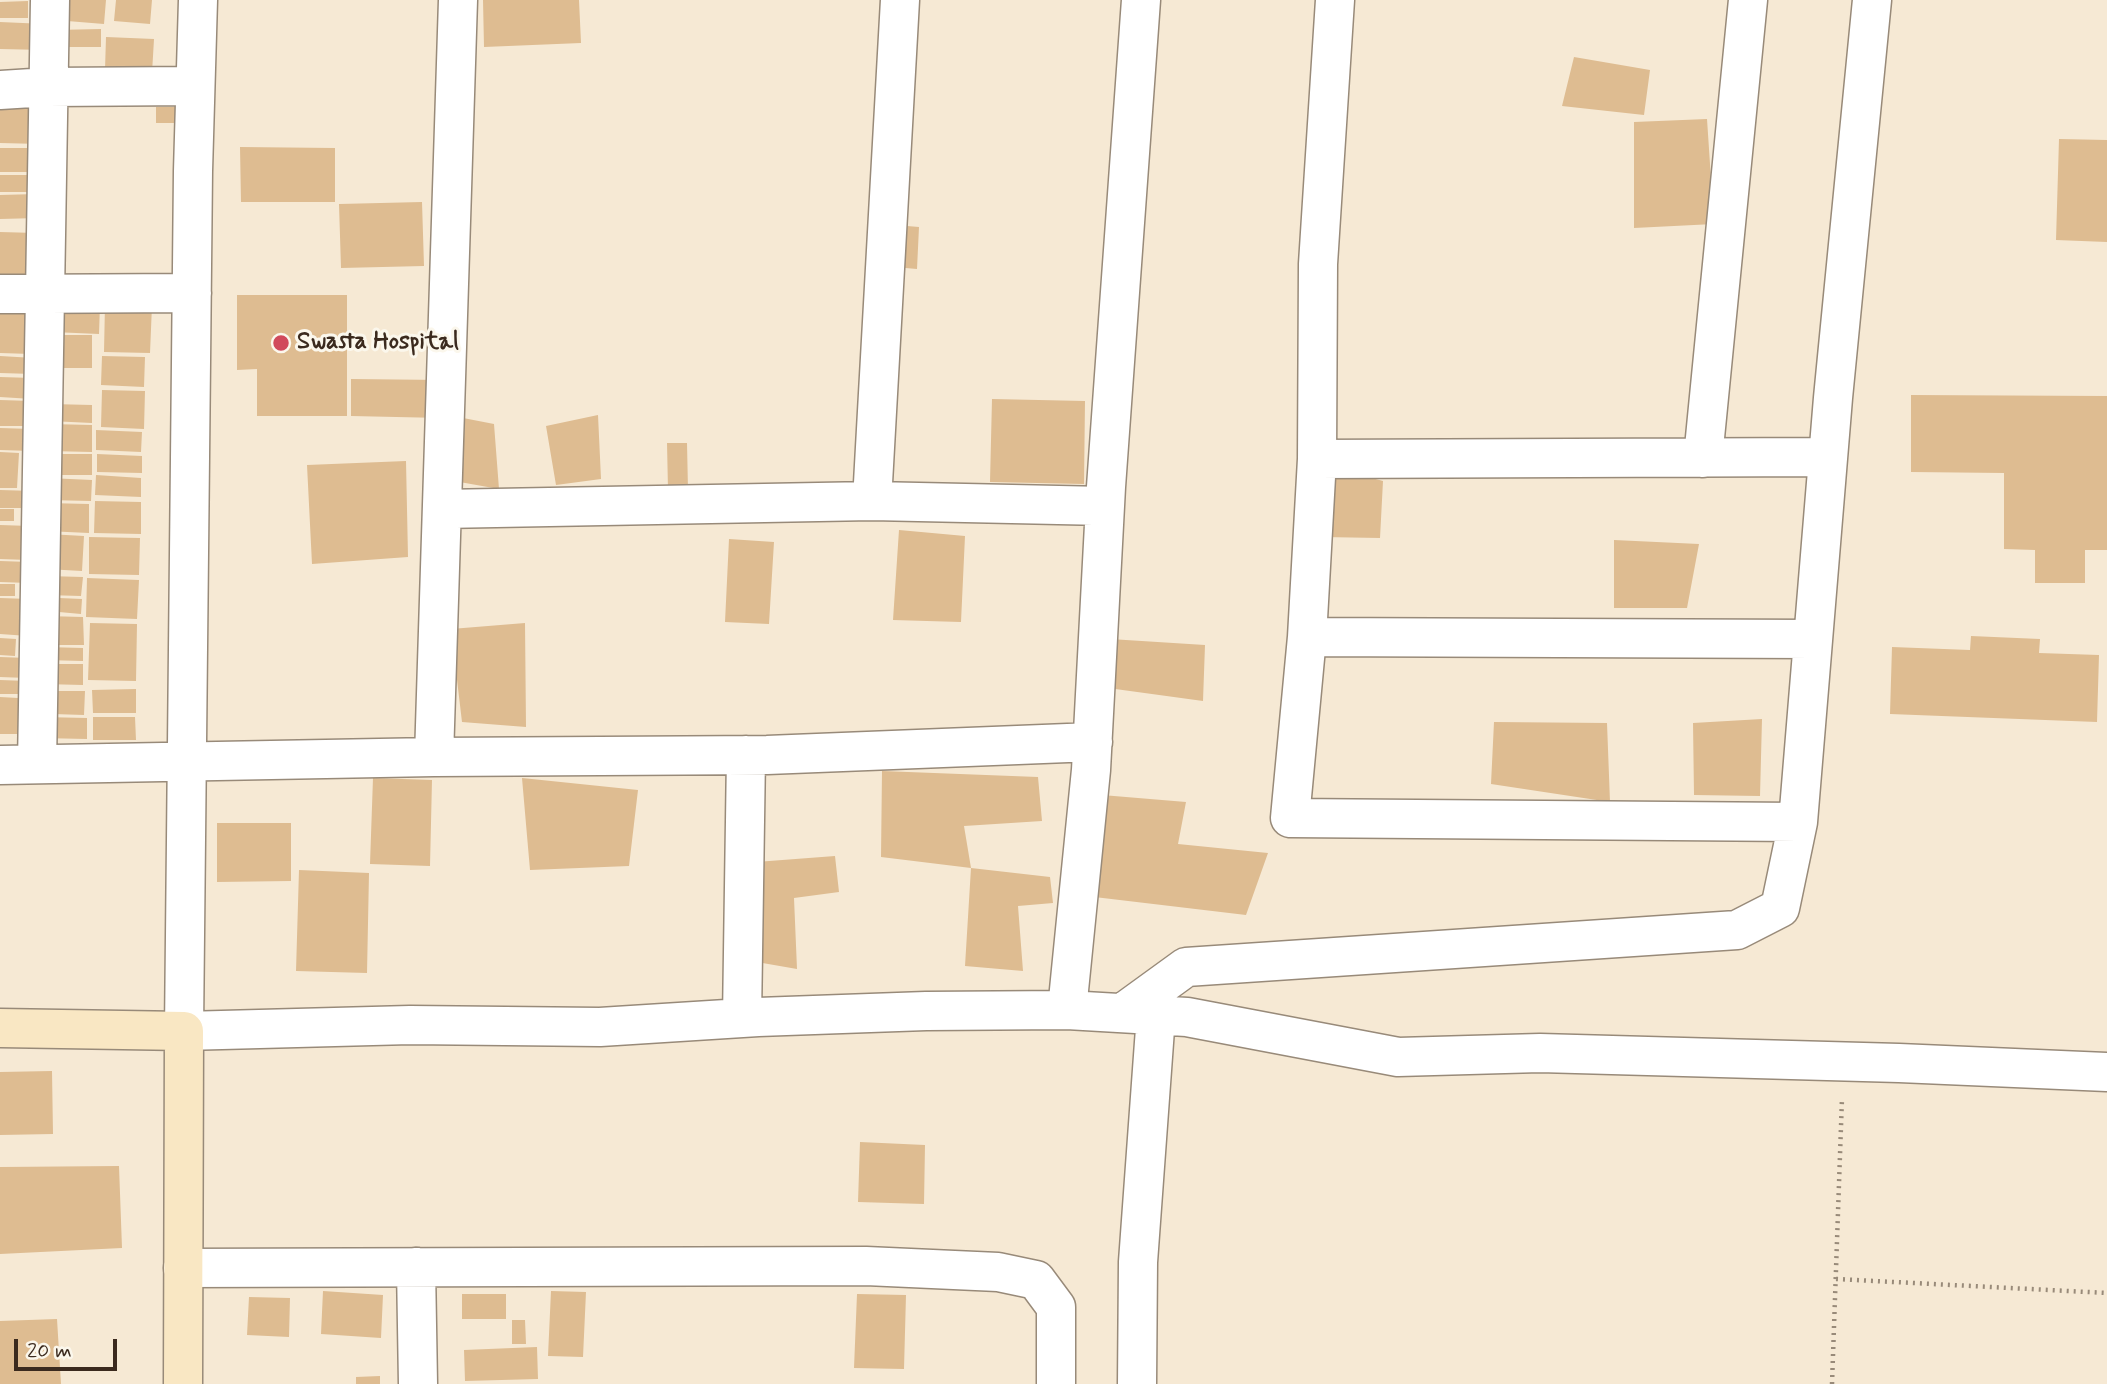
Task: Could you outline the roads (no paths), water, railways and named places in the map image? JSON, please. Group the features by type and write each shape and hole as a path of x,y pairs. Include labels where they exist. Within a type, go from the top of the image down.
{"street":[{"path":"37,764 50,0"},
{"path":"183,1384 184,1031 198,0"},
{"path":"433,757 458,0"},
{"path":"872,501 900,0"},
{"path":"1067,1010 1093,742 1105,506 1141,0"},
{"path":"1335,0 1318,264 1317,458 1307,637 1290,818 1798,822"},
{"path":"1703,458 1748,0"},
{"path":"1137,1384 1140,1014 1186,967 1737,930 1780,908 1798,822 1828,457 1872,0"},
{"path":"0,90 195,86"},
{"path":"0,294 192,293"},
{"path":"1317,458 1828,457"},
{"path":"442,509 872,501 1105,506"},
{"path":"1307,637 1813,639"},
{"path":"0,765 433,757 746,755 1093,742"},
{"path":"742,1018 746,755"},
{"path":"0,1028 184,1031 410,1024 600,1027 926,1011 1067,1010 1187,1017 1398,1057 1541,1054 2107,1072"},
{"path":"183,1268 866,1266 998,1272 1036,1280 1056,1307 1056,1384"},
{"path":"416,1267 418,1384"}],"place":[{"name":"Swasta Hospital","path":"281,343"}]}
